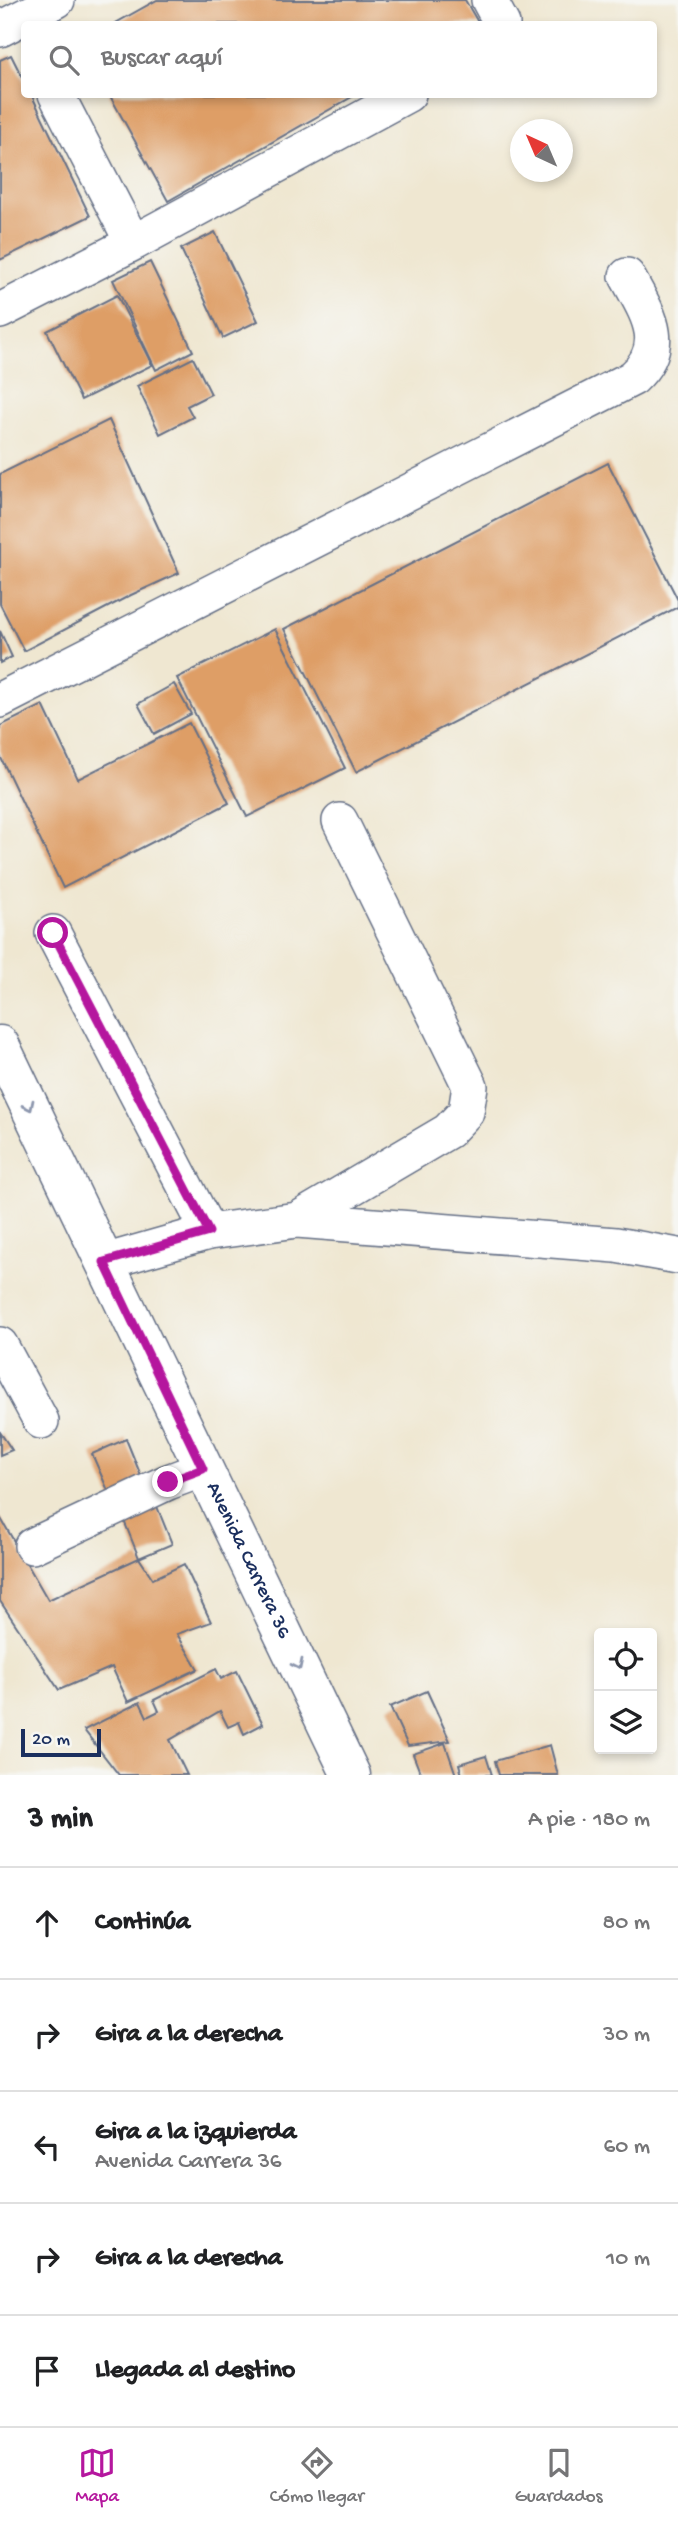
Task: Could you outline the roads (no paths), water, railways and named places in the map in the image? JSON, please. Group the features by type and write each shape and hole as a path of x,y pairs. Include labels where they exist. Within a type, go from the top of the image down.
{"main road":[{"name":"Avenida Carrera 36","path":"0,1045 351,1775"}],"lane":[{"path":"13,20 57,0"},
{"path":"489,0 500,21"},
{"path":"58,98 133,243"},
{"path":"0,311 133,243 401,98"},
{"path":"0,700 633,378 645,366 652,351 653,334 661,312 627,276"},
{"path":"297,1220 448,1131 466,1112 470,1086 340,821"},
{"path":"53,933 209,1232"},
{"path":"104,1262 209,1232 297,1220 616,1245 678,1256"},
{"path":"0,1345 41,1421"},
{"path":"32,1546 168,1482 203,1469"}]}
